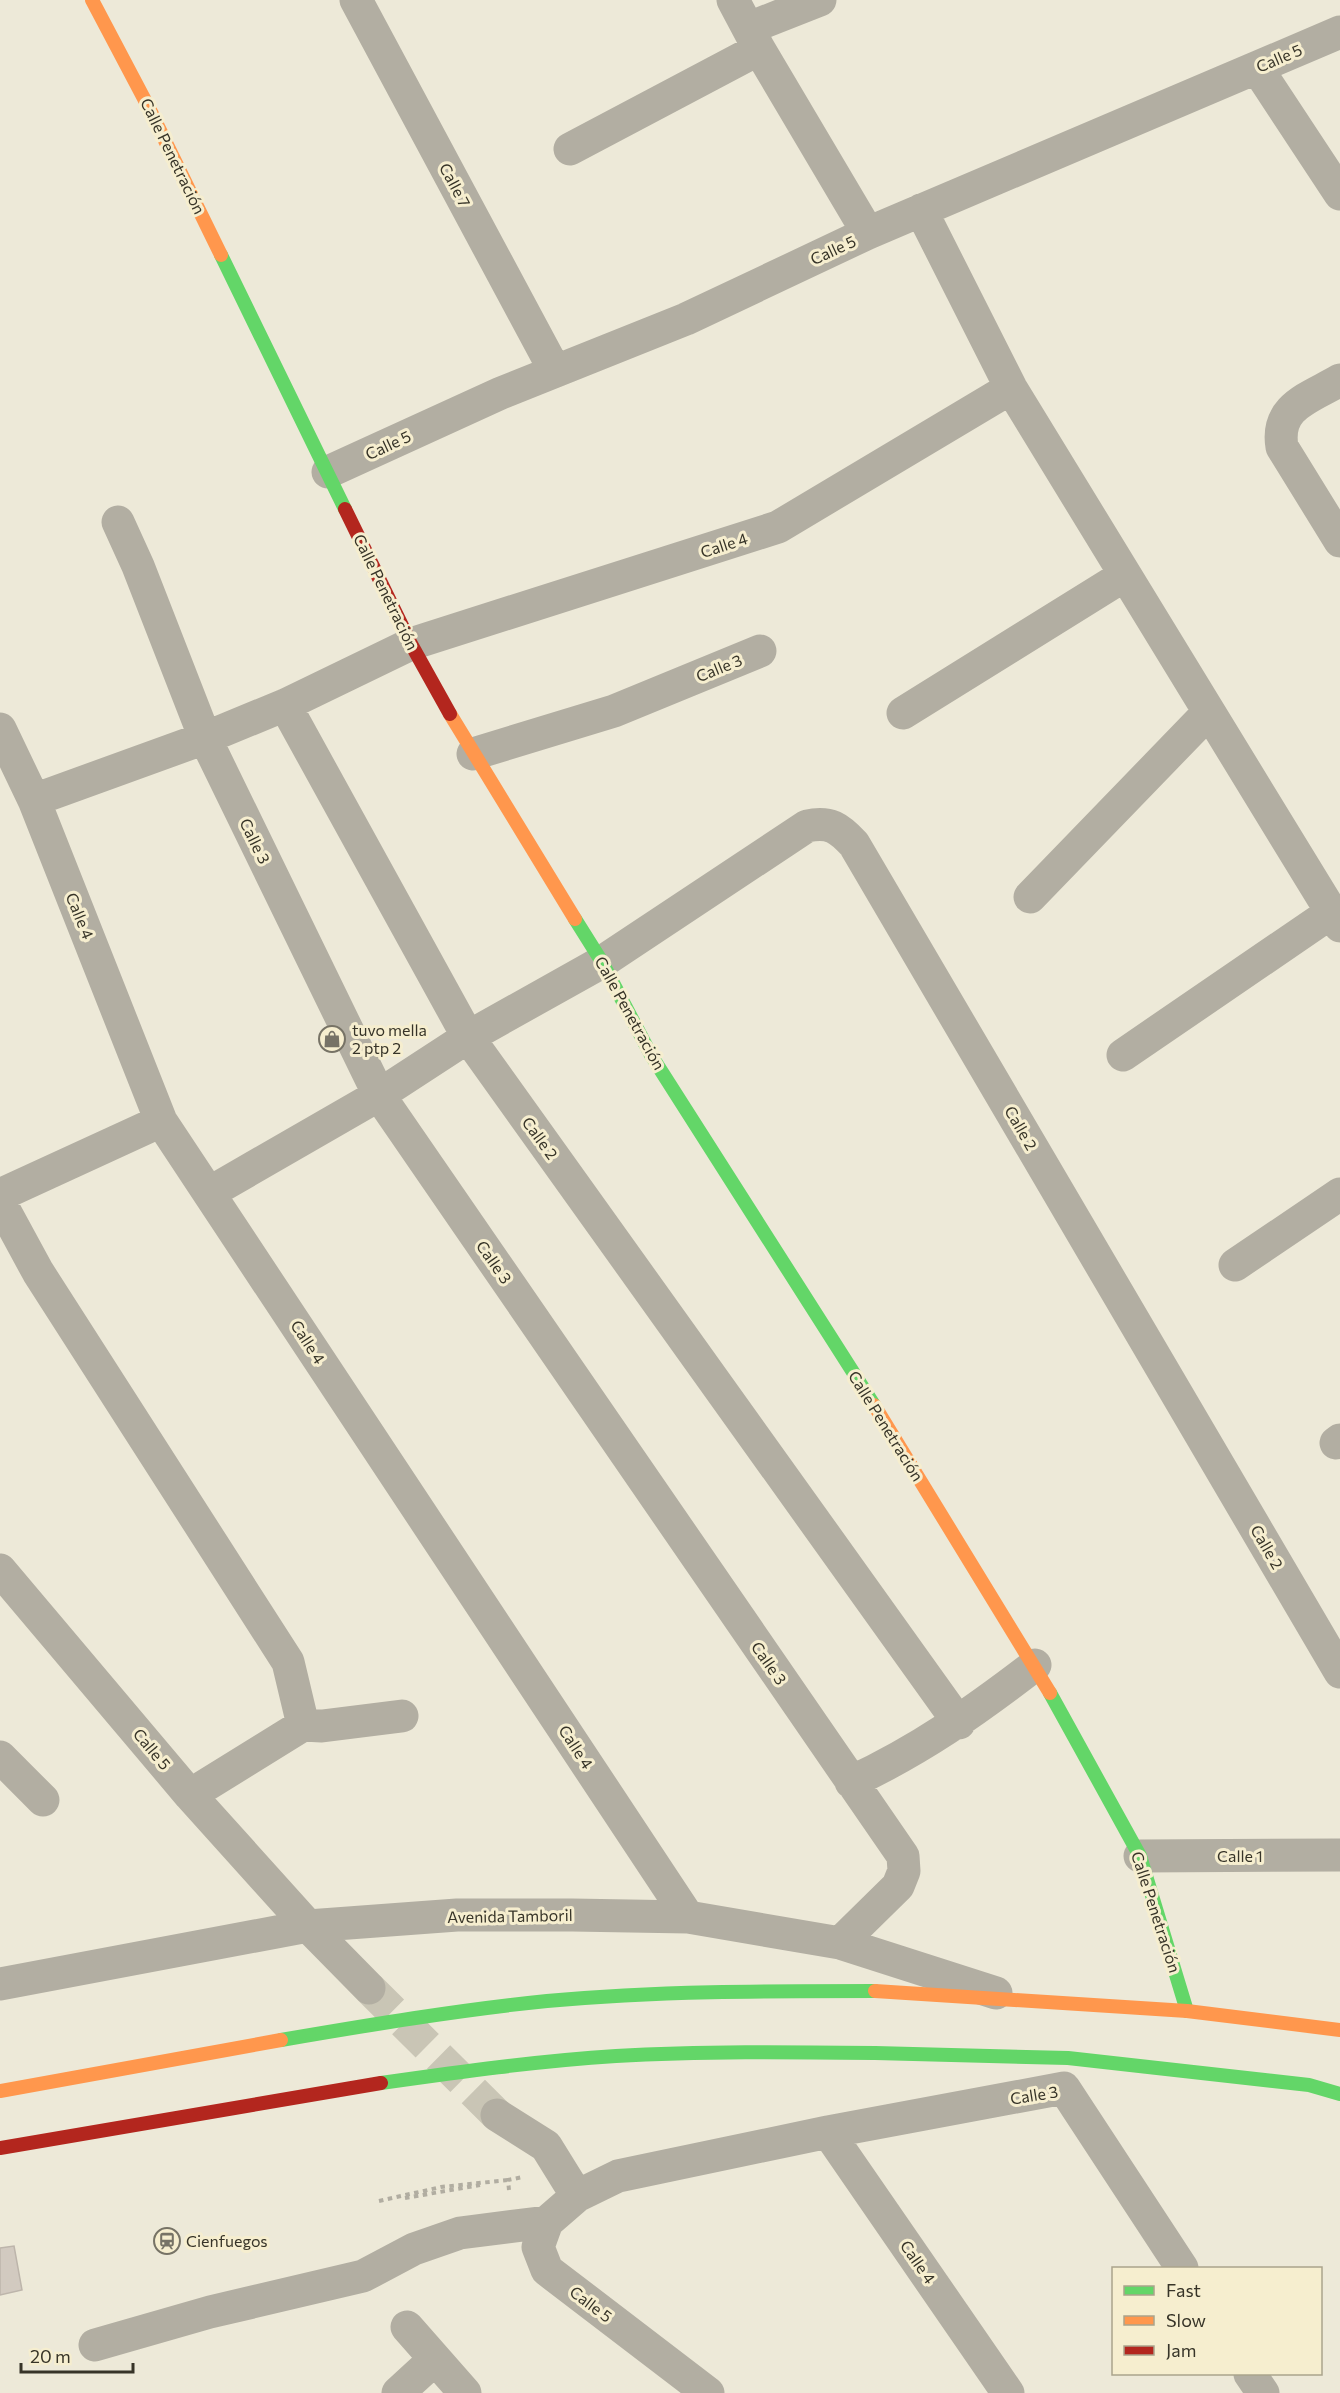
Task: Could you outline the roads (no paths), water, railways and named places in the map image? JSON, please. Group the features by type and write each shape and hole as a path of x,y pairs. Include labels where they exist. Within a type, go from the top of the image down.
{"main road":[{"name":"Calle Penetración","path":"92,0 149,108 411,644 473,754 602,962 651,1055 762,1226 1035,1665 1140,1856 1186,2011"},
{"path":"0,2091 443,2014 584,1999 746,1990 875,1991 1015,1999 1186,2011 1340,2030"},
{"path":"0,2148 399,2079 558,2061 745,2052 875,2052 1066,2073 1309,2085 1340,2094"}],"street":[{"name":"Calle 7","path":"356,0 555,371"},
{"path":"570,149 747,26 820,0"},
{"path":"747,26 868,233"},
{"name":"Calle 5","path":"327,472 555,371 686,319 868,233 1340,32"},
{"path":"1257,68 1340,194"},
{"path":"921,210 1011,388 1208,714 1336,919 1123,1055"},
{"path":"1340,380 1288,411 1280,433 1282,447 1340,541"},
{"name":"Calle 4","path":"34,800 205,738 285,705 411,644 778,527 1011,388"},
{"name":"Calle 3","path":"118,522 138,566 205,738 379,1095 903,1856 904,1871 898,1886 840,1943"},
{"path":"903,713 1125,575"},
{"name":"Calle 3","path":"473,754 614,711 760,651"},
{"name":"Calle 2","path":"285,705 468,1037 959,1723"},
{"path":"1030,897 1208,714"},
{"name":"Calle 4","path":"2,741 34,800 161,1121 688,1917"},
{"name":"Calle 2","path":"209,1193 379,1095 468,1037 602,962 807,826 821,823 838,827 854,844 1339,1668"},
{"path":"0,1195 161,1121"},
{"path":"1235,1265 1340,1194"},
{"path":"0,1202 38,1272 288,1662 303,1725"},
{"name":"Calle 5","path":"0,1570 190,1795 308,1926 369,1988"},
{"path":"851,1782 897,1761 959,1723 1035,1665"},
{"path":"190,1795 303,1725 322,1726 402,1716"},
{"path":"0,1757 43,1800"},
{"name":"Calle 1","path":"1140,1856 1340,1855"},
{"name":"Avenida Tamboril","path":"0,1983 308,1926 457,1915 688,1917 840,1943 1015,1999"},
{"name":"Calle 3","path":"577,2196 618,2175 828,2132 1066,2073 1181,2267"},
{"path":"95,2345 210,2312 363,2276 414,2249 460,2233 548,2222 577,2196 546,2146 497,2115"},
{"name":"Calle 4","path":"828,2132 1008,2393"},
{"name":"Calle 5","path":"548,2222 538,2247 547,2270 708,2393"},
{"path":"407,2327 465,2393"},
{"path":"398,2393 435,2359"},
{"path":"1251,2375 1263,2393"}],"tunnel":[{"path":"369,1988 497,2115"}],"place":[{"name":"tuvo mella 2 ptp 2","path":"332,1039"},
{"name":"Cienfuegos","path":"167,2241"}]}
